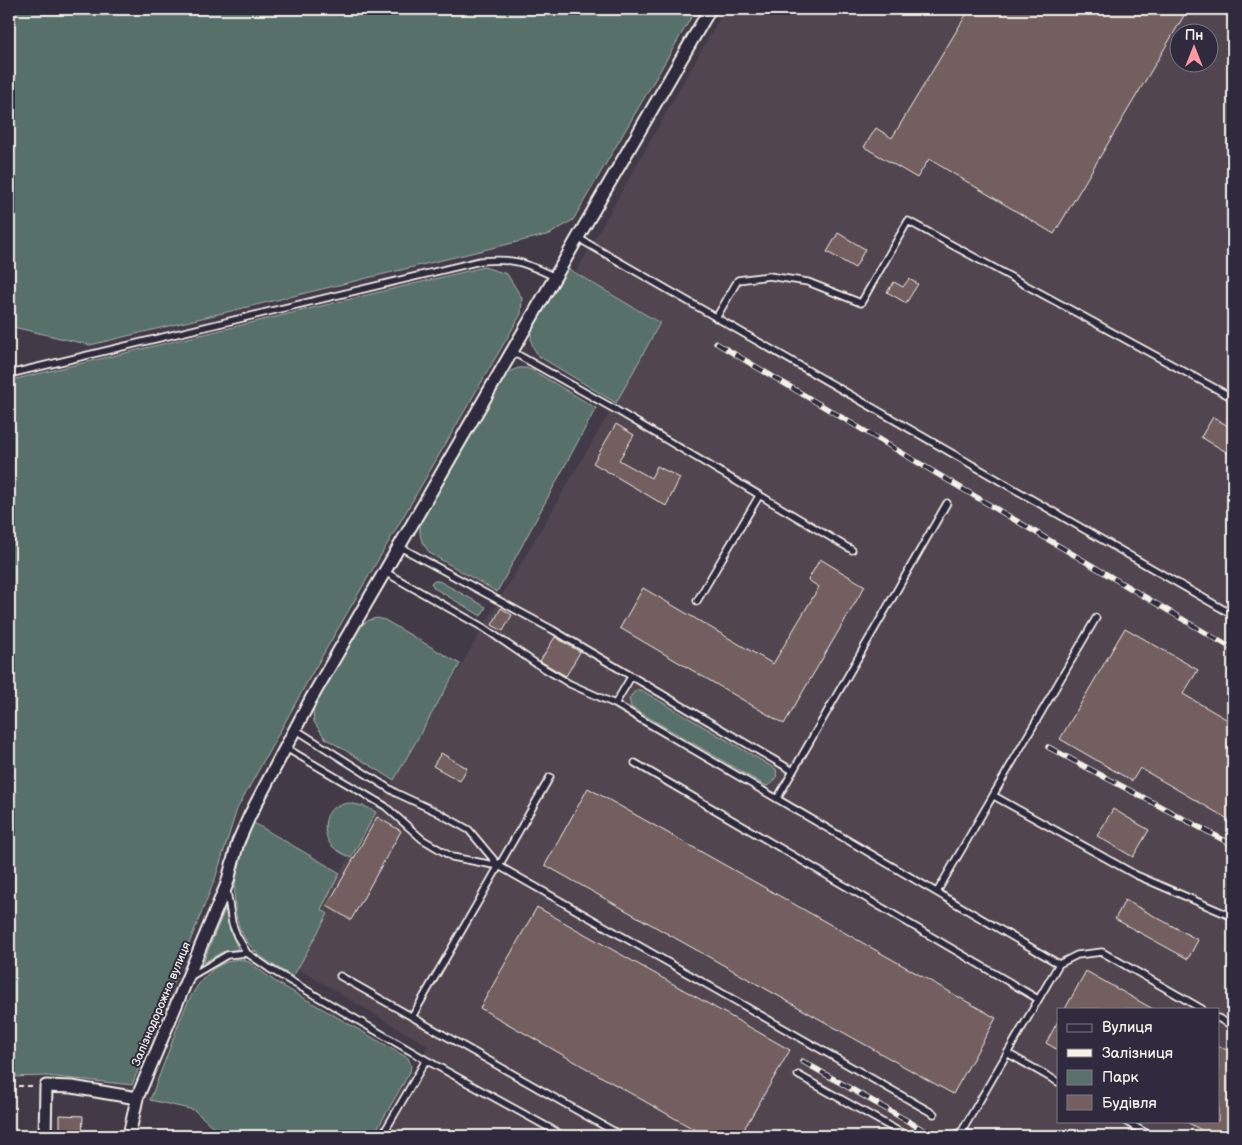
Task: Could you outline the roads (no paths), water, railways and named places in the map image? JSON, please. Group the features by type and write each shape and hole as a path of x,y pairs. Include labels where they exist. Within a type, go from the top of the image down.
{"street":[{"name":"Залізнодорожна вулиця","path":"129,1136 137,1098 227,884 238,842 285,747 310,699 710,9"},
{"path":"44,1136 46,1086 72,1087 137,1098"}],"lane":[{"path":"716,318 738,280 768,276 808,282 861,303 908,221 1233,398"},
{"path":"578,238 1233,615"},
{"path":"9,374 480,261 512,260 525,263 554,277"},
{"path":"511,351 616,410 852,550"},
{"path":"697,601 759,496"},
{"path":"777,799 947,503"},
{"path":"400,546 552,630 793,771"},
{"path":"385,572 484,628 535,663 570,684 615,704 1059,964"},
{"path":"937,892 1096,618"},
{"path":"615,704 631,677"},
{"path":"295,729 396,793 437,812 469,830 498,866"},
{"path":"285,747 385,806 422,839 452,856 498,866 934,1114"},
{"path":"635,763 1038,999"},
{"path":"412,1016 550,777"},
{"path":"994,796 1136,875 1233,917"},
{"path":"227,884 232,923 247,953 270,969 426,1060 564,1136"},
{"path":"952,1136 962,1131 1059,964 1077,955 1102,952 1200,1008"},
{"path":"186,979 227,955 247,953"},
{"path":"340,976 622,1136"},
{"path":"1220,1019 1233,1026"},
{"path":"1007,1053 1057,1081"},
{"path":"382,1136 426,1060"},
{"path":"798,1075 907,1136"},
{"path":"1127,1122 1151,1136"},
{"path":"962,1131 971,1136"}],"railway":[{"path":"716,343 1233,649"},
{"path":"1048,747 1233,845"},
{"path":"802,1061 934,1136"}]}
